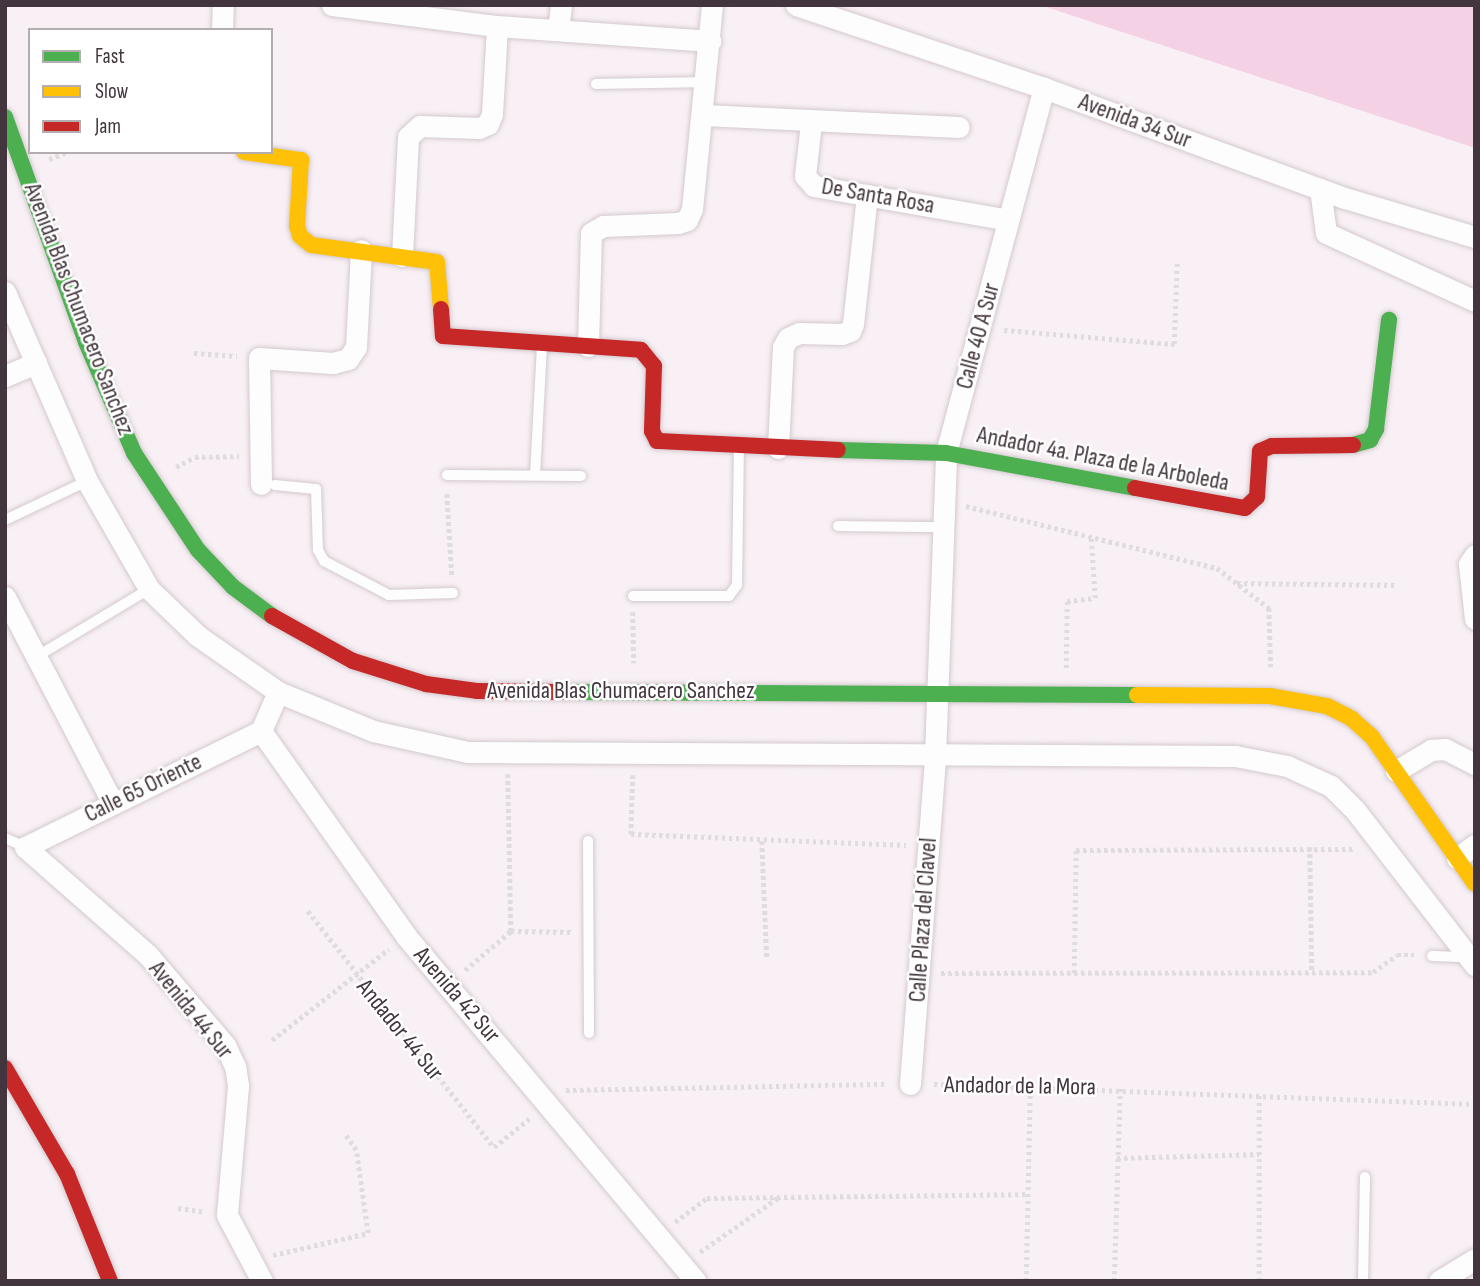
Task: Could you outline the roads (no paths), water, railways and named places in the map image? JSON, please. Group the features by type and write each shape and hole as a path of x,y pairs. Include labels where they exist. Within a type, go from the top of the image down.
{"street":[{"path":"222,28 223,5"},
{"path":"332,5 497,26 710,41"},
{"path":"558,30 561,5"},
{"path":"258,154 301,160 300,236 311,245 437,262 443,336 588,346 591,233 603,226 687,220 703,115 712,5"},
{"name":"Avenida 34 Sur","path":"796,5 1044,88 1320,189 1475,237"},
{"path":"402,256 408,137 420,126 479,128 488,124 492,114 497,26"},
{"name":"Calle 40 A Sur","path":"935,757 934,692 946,453 1044,88"},
{"path":"703,115 811,123 959,127"},
{"name":"Avenida Blas Chumacero Sanchez","path":"5,117 18,135 86,342 134,453 150,481 198,550 233,587 279,621 353,661 426,684 477,691 1270,696 1326,706 1352,719 1396,771 1475,884"},
{"name":"De Santa Rosa","path":"811,123 808,182 1009,220"},
{"path":"1320,189 1326,233 1475,301"},
{"path":"778,448 783,347 788,338 799,333 842,334 850,331 853,324 867,195"},
{"path":"268,484 259,358 333,363 348,359 356,347 361,250"},
{"path":"5,292 88,481 149,589 198,636 278,692 373,731 419,744 508,752 935,757 1235,756 1287,766 1331,786 1386,850 1472,961"},
{"name":"Andador 4a. Plaza de la Arboleda","path":"588,346 641,350 650,356 654,366 652,431 657,442 946,453 1245,508 1253,506 1260,451 1272,446 1359,445 1370,440 1376,429 1389,320"},
{"path":"5,376 36,363"},
{"path":"1475,555 1469,564 1475,619"},
{"path":"5,597 112,802"},
{"path":"261,731 278,692"},
{"name":"Calle 65 Oriente","path":"25,847 261,731"},
{"name":"Avenida 42 Sur","path":"261,731 406,936 447,984 558,1096 658,1235 689,1273"},
{"path":"1396,771 1431,750 1445,749 1475,764"},
{"name":"Calle Plaza del Clavel","path":"910,1084 922,973 935,757"},
{"path":"1457,858 1475,845"},
{"name":"Avenida 44 Sur","path":"25,847 148,955 225,1045 236,1066 238,1086 227,1215 262,1281"},
{"path":"5,1068 67,1174 110,1281"},
{"path":"1439,1281 1475,1259"}],"lane":[{"path":"596,84 706,82"},
{"path":"535,475 542,342"},
{"path":"633,596 729,596 737,585 739,447"},
{"path":"446,475 581,476"},
{"path":"5,520 88,481"},
{"path":"268,484 316,489 320,556 390,595 453,593"},
{"path":"838,526 942,527"},
{"path":"36,657 149,589"},
{"name":"Avenida 44 Sur","path":"5,838 25,847"},
{"path":"589,841 589,1033"},
{"path":"1432,956 1472,961"},
{"path":"1363,1281 1366,1177"}]}
